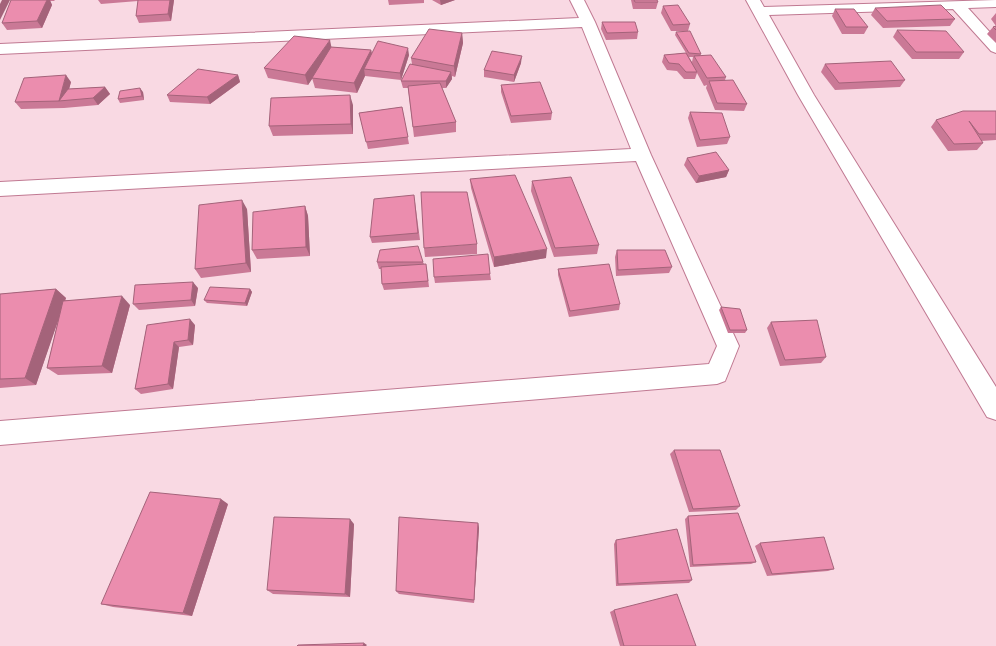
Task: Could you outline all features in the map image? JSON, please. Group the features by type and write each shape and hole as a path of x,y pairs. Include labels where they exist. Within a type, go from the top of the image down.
{"street":[{"path":"0,433 717,374 728,346 642,154 588,22 577,0"},
{"path":"996,3 957,5 756,6 806,94 996,409"},
{"path":"957,5 996,48"},
{"path":"0,49 588,22"},
{"path":"0,189 642,154"}],"building":[{"path":"11,0 47,0 37,21 2,23"},
{"path":"138,0 170,0 168,14 136,16"},
{"path":"634,0 657,0 658,2 635,2"},
{"path":"678,5 690,24 673,25 663,6"},
{"path":"941,5 955,19 887,21 875,8"},
{"path":"835,9 854,9 868,27 846,27"},
{"path":"602,22 635,22 638,32 607,33"},
{"path":"429,29 462,33 454,66 411,58"},
{"path":"897,30 946,31 964,52 916,52"},
{"path":"690,31 701,54 689,53 676,32"},
{"path":"294,36 330,40 305,75 264,68"},
{"path":"378,41 408,48 400,73 364,69"},
{"path":"331,47 371,50 354,83 312,78"},
{"path":"492,51 522,56 514,75 484,70"},
{"path":"686,53 697,72 686,72 679,64 669,63 664,55"},
{"path":"711,55 726,77 707,78 694,56"},
{"path":"891,61 905,80 839,83 825,64"},
{"path":"410,64 451,72 446,81 401,81"},
{"path":"198,69 238,75 207,97 167,95"},
{"path":"66,75 59,101 15,102 24,78"},
{"path":"733,80 747,104 717,103 709,81"},
{"path":"540,82 552,113 511,116 501,85"},
{"path":"440,83 456,122 413,127 408,86"},
{"path":"105,87 93,98 59,101 68,89"},
{"path":"140,88 142,96 118,99 120,91"},
{"path":"350,95 351,124 269,126 271,98"},
{"path":"402,107 408,137 366,142 359,113"},
{"path":"963,111 996,111 996,134 979,134 969,121 983,143 954,144 936,120"},
{"path":"690,112 722,113 730,137 700,140"},
{"path":"716,152 729,170 699,176 687,158"},
{"path":"515,175 547,249 494,257 470,179"},
{"path":"571,177 599,245 555,248 532,181"},
{"path":"421,192 467,192 477,244 424,248"},
{"path":"414,195 418,233 370,237 374,199"},
{"path":"242,200 246,263 195,269 199,205"},
{"path":"305,206 306,247 252,250 253,212"},
{"path":"418,246 423,262 377,262 380,250"},
{"path":"617,250 665,250 672,267 618,270"},
{"path":"488,254 490,274 434,277 433,259"},
{"path":"426,264 428,281 382,284 381,267"},
{"path":"609,264 620,304 570,311 558,269"},
{"path":"193,282 191,300 133,304 135,285"},
{"path":"210,287 250,289 245,303 204,300"},
{"path":"56,289 25,378 0,379 0,294"},
{"path":"122,296 102,366 47,368 63,301"},
{"path":"721,307 740,309 747,330 730,330"},
{"path":"190,319 188,340 174,342 168,384 135,389 147,325"},
{"path":"817,320 826,357 785,360 771,322"},
{"path":"674,450 720,450 740,506 693,509"},
{"path":"150,492 221,499 183,613 101,604"},
{"path":"738,513 756,562 693,565 688,516"},
{"path":"274,517 350,519 345,594 267,590"},
{"path":"399,517 478,523 474,600 396,591"},
{"path":"677,529 692,580 618,584 616,540"},
{"path":"824,537 834,569 772,574 760,543"},
{"path":"677,594 696,646 624,646 614,610"},
{"path":"364,643 363,646 297,646 298,645"}]}
